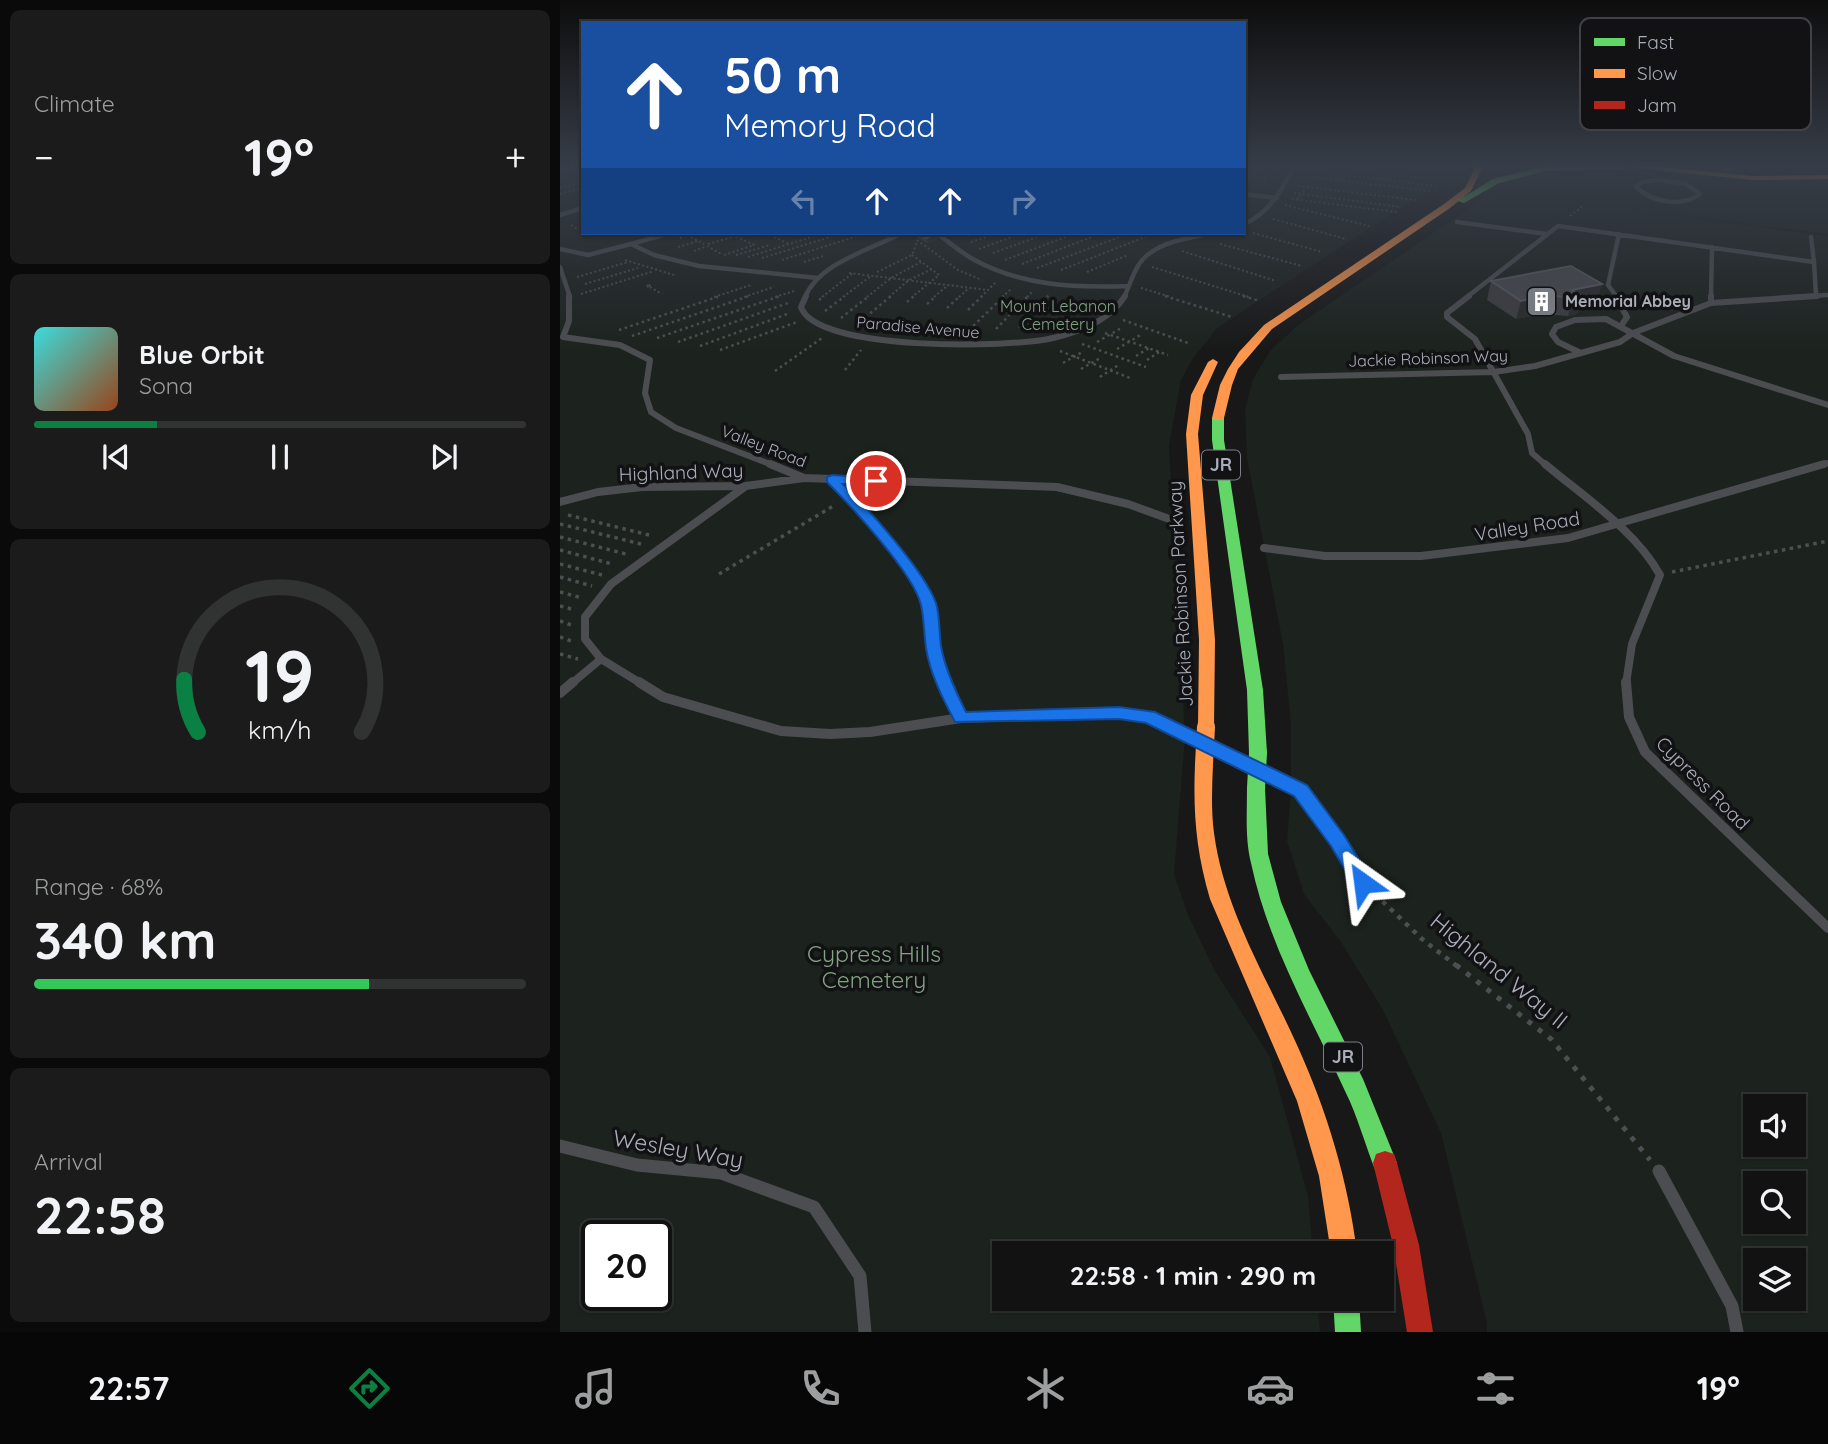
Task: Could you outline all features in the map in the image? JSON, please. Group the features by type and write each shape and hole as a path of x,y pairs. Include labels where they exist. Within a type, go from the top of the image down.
{"main road":[{"path":"1258,309 1391,228"},
{"name":"JR","path":"1414,228 1271,323 1244,351 1225,384 1218,410 1218,440 1255,690 1258,753 1257,836 1264,880 1289,947 1349,1069 1383,1154 1406,1243 1420,1332"},
{"name":"Jackie Robinson Parkway","path":"1221,349 1197,395 1192,434 1207,640 1203,817 1214,875 1237,942 1290,1055 1317,1129 1336,1204 1342,1241"},
{"path":"1347,1311 1348,1332"}],"lane":[{"path":"1503,228 1547,234"},
{"path":"1555,228 1447,313 1451,321 1475,339 1528,435 1532,453 1616,524 1651,559 1660,575"},
{"path":"1574,228 1814,262"},
{"path":"1619,234 1608,285 1624,308 1627,317 1623,323"},
{"path":"560,249 588,255 663,235"},
{"path":"809,320 802,309 803,297 818,278 898,235"},
{"path":"939,235 987,267 1033,282 1128,286"},
{"path":"1140,263 1145,256 1178,241 1204,235"},
{"path":"1811,237 1816,296"},
{"path":"631,244 653,257 674,264 754,269 818,278"},
{"path":"1711,303 1712,247"},
{"name":"Paradise Avenue","path":"809,320 846,334 872,338 980,345 1032,342 1087,327 1108,315 1125,296 1140,263"},
{"name":"Valley Road","path":"560,267 566,278 569,300 567,332 562,338"},
{"name":"Jackie Robinson Way","path":"1281,377 1494,372 1620,342 1633,333 1711,303 1828,295"},
{"path":"1581,353 1558,342 1552,334 1556,327 1586,318 1606,318 1623,323 1651,346 1674,356 1828,405"},
{"name":"Valley Road","path":"562,338 592,343 625,344 642,353 650,360 645,396 652,413 691,433 779,465 804,478 1057,487 1128,504 1172,520"},
{"name":"Valley Road","path":"1264,548 1325,556 1420,556 1568,538 1828,463"},
{"name":"Highland Way","path":"560,502 598,492 642,487 746,486 804,478"},
{"path":"832,479 850,496 917,583 928,603 934,650 948,692 961,718"},
{"path":"746,486 618,579 607,590 585,617 585,639 601,659 663,697 781,731 830,734 870,732 961,718 1129,714 1149,717 1233,755 1300,790 1337,840 1363,883"},
{"name":"Cypress Road","path":"1660,575 1629,648 1625,695 1630,719 1644,752 1828,928"},
{"path":"560,693 601,659"},
{"name":"Wesley Way","path":"560,1146 637,1165 721,1173 814,1206 860,1276 865,1332"},
{"path":"1659,1171 1669,1184 1732,1306 1737,1332"}],"path":[{"path":"1306,228 1346,239"},
{"path":"1246,232 1322,252"},
{"path":"686,235 728,258"},
{"path":"706,245 739,235"},
{"path":"770,235 789,244"},
{"path":"713,268 817,235"},
{"path":"822,235 861,254"},
{"path":"730,268 837,235"},
{"path":"754,269 860,235"},
{"path":"956,248 992,235"},
{"path":"965,254 1017,235"},
{"path":"974,260 1043,235"},
{"path":"987,267 1071,235"},
{"path":"968,310 1002,273 1097,235"},
{"path":"955,344 1019,278 1125,235"},
{"path":"1033,282 1151,235"},
{"path":"723,255 754,245 736,236"},
{"path":"877,271 912,255 917,241 958,270 984,281"},
{"path":"1178,241 1184,245 1182,252 1187,255 1276,281"},
{"path":"1217,243 1302,266"},
{"path":"907,302 939,275 912,255"},
{"path":"1003,345 1057,285 1128,255"},
{"path":"577,278 628,262"},
{"path":"775,371 891,278 921,262"},
{"path":"1140,263 1258,309"},
{"path":"585,284 640,267"},
{"path":"846,334 909,280 932,269"},
{"path":"830,270 988,290"},
{"path":"576,295 654,271"},
{"path":"819,300 853,273"},
{"path":"623,339 808,276"},
{"path":"720,350 809,320 871,276"},
{"path":"980,345 1042,283"},
{"path":"647,285 662,294"},
{"path":"615,331 752,285"},
{"path":"657,338 812,285"},
{"path":"927,304 948,285"},
{"path":"1080,286 1032,342 1130,378"},
{"path":"1128,286 1143,288 1232,317"},
{"path":"947,308 968,288"},
{"path":"678,342 803,297"},
{"path":"700,346 802,309"},
{"path":"1108,315 1188,343"},
{"path":"1087,327 1168,355"},
{"path":"1097,342 1123,327"},
{"path":"1117,349 1143,334"},
{"path":"1060,336 1146,367"},
{"path":"845,370 872,338"},
{"path":"1136,356 1149,348"},
{"path":"1063,363 1084,351"},
{"path":"1147,360 1159,352"},
{"path":"1081,369 1102,357"},
{"path":"1100,377 1120,364"},
{"path":"719,574 850,496"},
{"path":"560,513 672,540"},
{"path":"560,524 660,549"},
{"path":"560,537 646,559"},
{"path":"1660,575 1828,541"},
{"path":"560,550 632,569"},
{"path":"560,564 618,579"},
{"path":"560,577 607,590"},
{"path":"560,592 597,602"},
{"name":"Highland Way II","path":"1363,883 1422,939 1550,1040 1659,1171"}],"green space":[{"path":"560,228 581,228 581,235 1246,235 1246,228 1370,228 1217,328 1192,360 1181,380 1169,445 1185,737 1174,874 1188,915 1215,971 1270,1057 1308,1196 1312,1241 992,1241 992,1311 1318,1311 1320,1332 560,1332"},
{"path":"1440,228 1770,228 1828,236 1828,1332 1487,1332 1441,1133 1383,1010 1341,942 1304,894 1287,841 1291,789 1291,724 1283,644 1247,458 1245,410 1253,379 1270,351 1298,325"},
{"path":"1782,228 1828,228 1828,234"}],"building":[{"path":"1571,266 1602,284 1572,290 1582,296 1573,298 1546,295 1521,301 1491,281"}],"traffic: fast":[{"path":"1218,418 1218,440 1255,690 1258,753"},
{"path":"1256,788 1258,753"},
{"path":"1256,788 1258,854 1271,902 1285,940 1355,1087 1385,1163"},
{"path":"1347,1311 1348,1332"}],"traffic: slow":[{"path":"1218,418 1233,369 1268,327 1414,228"},
{"path":"1206,727 1207,640 1192,434 1197,395 1213,362"},
{"path":"1204,764 1206,727"},
{"path":"1204,764 1203,824 1212,872 1241,951 1309,1101 1325,1150 1343,1241"}],"traffic: jam":[{"path":"1385,1163 1406,1245 1420,1332"}],"place":[{"name":"Memorial Abbey","path":"1542,301"}],"route":[{"path":"876,481 832,479 864,512 917,583 928,603 934,650 948,692 961,718 1072,713 1119,713 1149,717 1233,755 1300,790 1337,840 1363,883"}],"park label":[{"name":"Mount Lebanon Cemetery","path":"1058,315"},
{"name":"Cypress Hills Cemetery","path":"874,967"}]}
